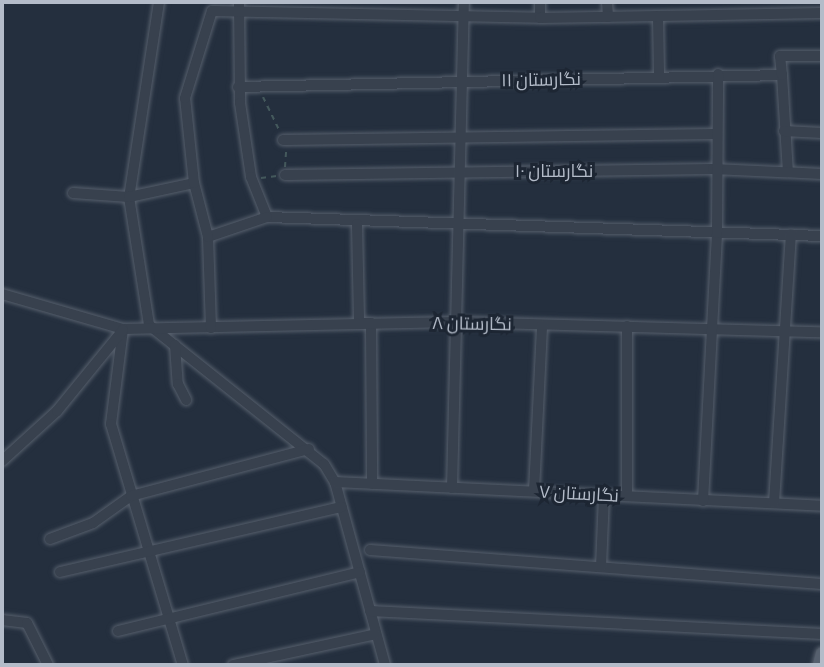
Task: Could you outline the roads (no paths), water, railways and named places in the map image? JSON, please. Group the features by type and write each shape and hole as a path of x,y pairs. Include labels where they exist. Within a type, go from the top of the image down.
{"main road":[{"path":"819,665 822,653"}],"street":[{"path":"159,2 129,197 149,325 309,449 335,482 385,665"},
{"path":"239,2 238,87 251,177 267,217"},
{"path":"452,488 456,170 461,17 464,2"},
{"path":"540,2 540,18"},
{"path":"607,2 608,17"},
{"path":"211,328 208,237 194,183 186,98 212,11 239,14 540,18 822,13"},
{"path":"657,16 659,76"},
{"path":"788,172 780,56 822,55"},
{"path":"703,500 717,233 713,169 717,134 718,74"},
{"name":"نگارستان ۱۱","path":"238,87 718,74 782,75"},
{"path":"784,131 822,133"},
{"path":"283,140 458,135 717,134"},
{"name":"نگارستان ۱۰","path":"285,175 456,170 713,169 822,174"},
{"path":"73,193 129,197 194,183"},
{"path":"208,237 267,217 357,224 822,236"},
{"path":"2,294 123,329 149,325 211,328 359,323 357,224"},
{"path":"774,503 788,330 791,235"},
{"name":"نگارستان ۸","path":"359,323 456,322 822,332"},
{"path":"371,323 372,484"},
{"path":"534,491 542,325"},
{"path":"627,327 627,495"},
{"path":"2,461 57,411 123,329"},
{"path":"123,329 111,424 183,665"},
{"path":"175,345 178,384 186,400"},
{"path":"50,539 93,523 131,496 309,449"},
{"name":"نگارستان ۷","path":"335,482 822,506"},
{"path":"601,567 604,494"},
{"path":"60,572 150,554 342,508"},
{"path":"370,550 822,583"},
{"path":"118,631 360,572"},
{"path":"370,611 822,634"},
{"path":"2,620 27,623 48,665"},
{"path":"233,665 376,634"}]}
